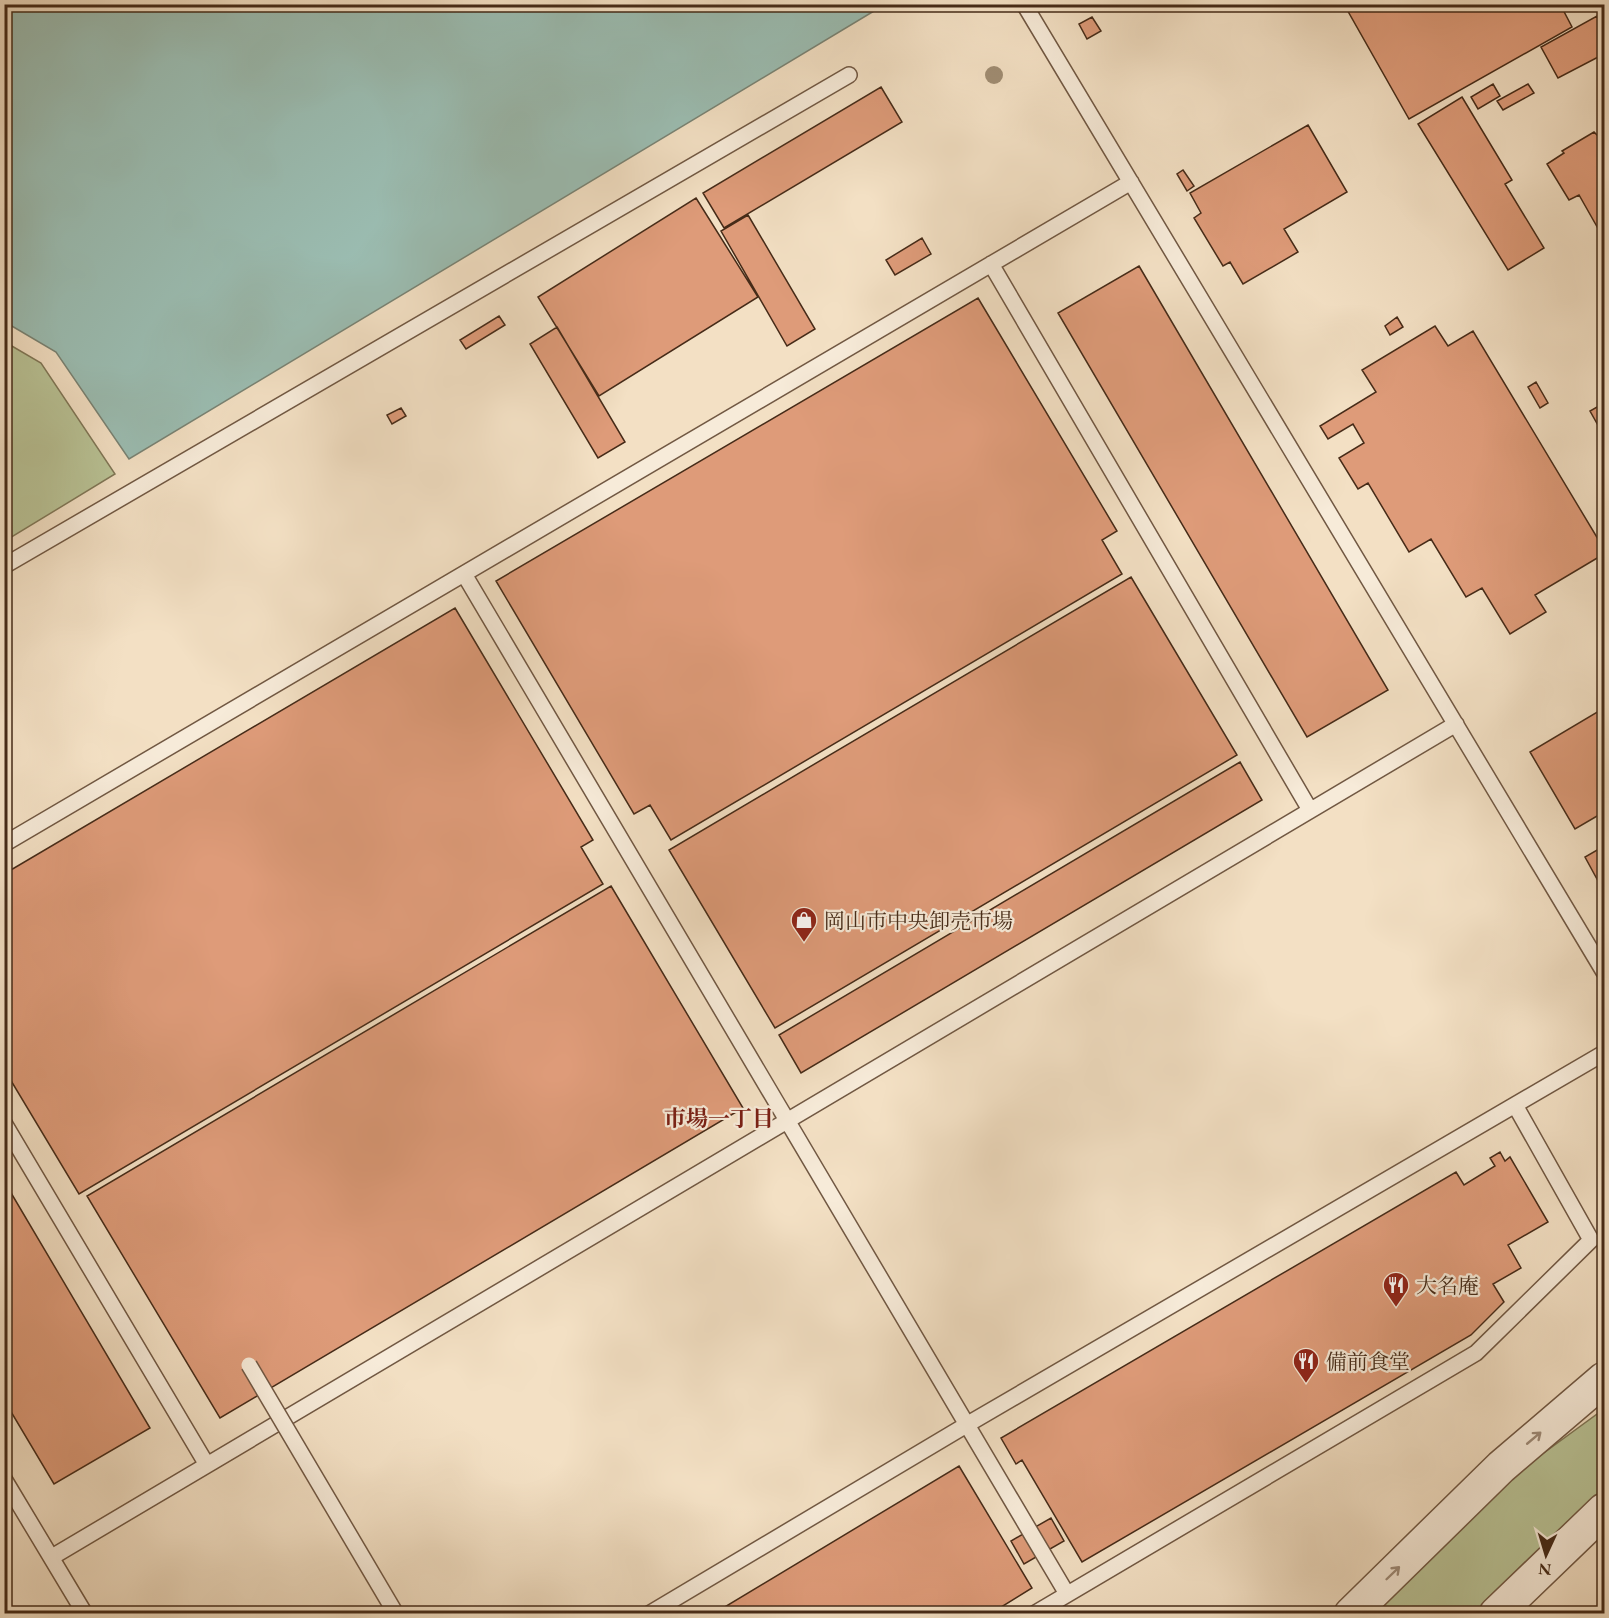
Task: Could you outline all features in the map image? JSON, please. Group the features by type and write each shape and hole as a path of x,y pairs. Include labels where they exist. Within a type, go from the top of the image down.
{"street":[{"path":"1351,1614 1501,1467 1605,1379"},
{"path":"1496,1614 1605,1509"}],"lane":[{"path":"1024,4 1605,972"},
{"path":"4,566 849,75"},
{"path":"4,844 1131,182"},
{"path":"992,264 1310,810"},
{"path":"464,574 1067,1594"},
{"path":"52,1557 1456,724"},
{"path":"649,1614 968,1424 1605,1053"},
{"path":"1034,1614 1476,1353 1591,1240 1515,1105"},
{"path":"4,1123 207,1466"},
{"path":"249,1365 396,1614"},
{"path":"4,1479 85,1614"}],"green space":[{"path":"5,342 41,363 115,474 5,541"},
{"path":"1604,1409 1604,1492 1477,1613 1373,1614 1519,1471"}],"water":[{"path":"5,4 884,5 129,459 56,352 5,322"}],"building":[{"path":"1349,4 1560,4 1572,27 1409,119 1345,6"},
{"path":"1597,16 1604,31 1604,54 1558,78 1541,47"},
{"path":"1092,17 1101,31 1087,39 1079,24"},
{"path":"1493,84 1500,96 1478,109 1471,97"},
{"path":"1528,84 1534,93 1503,110 1497,101"},
{"path":"881,87 902,122 724,228 703,193"},
{"path":"1462,97 1512,180 1505,184 1544,248 1508,270 1418,124"},
{"path":"1308,125 1347,192 1284,229 1298,252 1243,284 1230,262 1223,266 1194,218 1201,213 1190,193"},
{"path":"1604,130 1604,239 1579,195 1569,200 1547,164 1564,153 1562,151 1594,132 1597,135"},
{"path":"1183,170 1194,186 1187,191 1177,174"},
{"path":"696,198 758,297 599,396 538,297"},
{"path":"748,215 815,329 787,346 721,231"},
{"path":"922,238 931,254 895,275 886,260"},
{"path":"1139,266 1388,690 1307,737 1058,313"},
{"path":"978,298 1117,531 1102,540 1122,574 671,840 650,805 634,814 496,581"},
{"path":"499,316 505,325 466,349 460,340"},
{"path":"1397,317 1403,327 1390,335 1385,326"},
{"path":"1435,326 1448,346 1473,331 1604,549 1604,554 1535,595 1546,612 1510,634 1482,588 1466,597 1431,539 1409,552 1368,483 1358,489 1339,458 1364,443 1353,424 1328,439 1320,426 1376,392 1362,370"},
{"path":"557,327 625,442 598,458 530,344"},
{"path":"1536,382 1548,403 1540,408 1528,387"},
{"path":"1604,403 1604,436 1590,411"},
{"path":"401,408 406,416 392,424 387,415"},
{"path":"1131,577 1237,755 775,1028 669,850"},
{"path":"455,608 593,840 581,847 603,884 79,1194 4,1069 4,874"},
{"path":"1604,708 1604,812 1575,829 1530,752"},
{"path":"1240,762 1262,800 801,1073 779,1035"},
{"path":"1604,846 1604,892 1585,857"},
{"path":"611,886 743,1108 220,1418 87,1196"},
{"path":"1500,1152 1505,1161 1510,1157 1548,1222 1508,1245 1521,1268 1493,1284 1504,1302 1471,1335 1082,1562 1022,1460 1016,1464 1001,1438 1456,1172 1464,1185 1495,1166 1490,1158"},
{"path":"4,1181 150,1428 54,1484 4,1400"},
{"path":"959,1466 1032,1588 990,1614 713,1614"},
{"path":"1051,1518 1064,1541 1024,1564 1011,1541"}],"place":[{"name":"岡山市中央卸売市場","path":"804,943"},
{"name":"大名庵","path":"1396,1308"},
{"name":"備前食堂","path":"1306,1384"}],"district":[{"name":"市場一丁目","path":"719,1118"}]}
